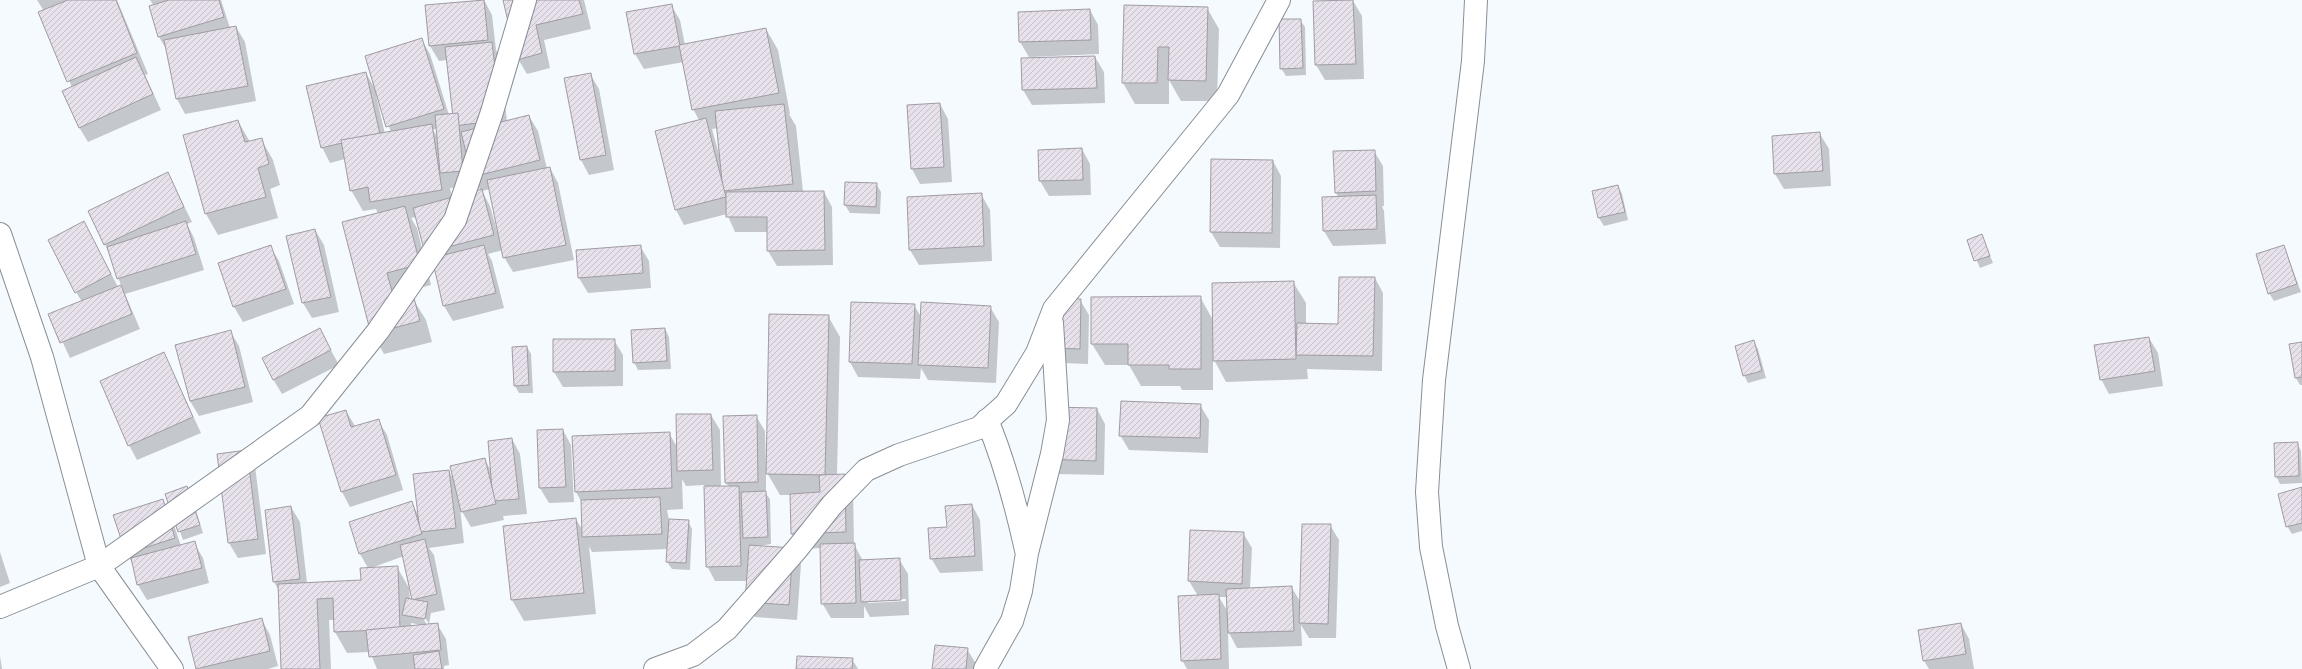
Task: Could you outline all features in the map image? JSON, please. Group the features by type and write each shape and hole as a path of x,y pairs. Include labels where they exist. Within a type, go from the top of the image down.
{"street":[{"path":"0,607 99,566 310,416 378,331 455,220 492,112 525,0"},
{"path":"655,669 692,655 727,629 797,550 832,505 866,470 898,455 979,428 1006,404 1037,354 1054,309 1073,283 1228,95 1279,0"},
{"path":"1459,669 1447,626 1431,547 1427,492 1434,380 1473,61 1476,0"},
{"path":"0,234 42,357 99,566 172,669"},
{"path":"985,669 1012,621 1021,591 1027,553 1052,454 1058,420 1052,316"},
{"path":"987,420 1010,484 1027,553"}],"building":[{"path":"68,0 116,0 137,53 67,82 38,12"},
{"path":"169,0 219,0 224,17 158,37 149,6"},
{"path":"484,0 488,40 429,46 425,5"},
{"path":"503,0 579,0 583,14 536,25 542,53 517,60"},
{"path":"1353,0 1356,64 1315,65 1313,1"},
{"path":"672,4 680,46 634,54 626,12"},
{"path":"1124,5 1208,7 1206,81 1168,80 1169,47 1158,47 1157,83 1122,83"},
{"path":"1090,9 1091,40 1019,42 1018,12"},
{"path":"1279,19 1301,19 1303,68 1280,69"},
{"path":"236,26 248,86 176,99 164,40"},
{"path":"766,28 779,93 692,110 679,45"},
{"path":"422,38 444,109 386,127 365,56"},
{"path":"492,42 501,120 454,126 445,47"},
{"path":"1095,56 1097,88 1022,90 1021,58"},
{"path":"136,57 153,94 79,128 62,91"},
{"path":"366,72 380,134 321,148 306,86"},
{"path":"591,73 606,155 580,160 564,78"},
{"path":"940,103 944,167 911,169 907,105"},
{"path":"784,104 793,184 723,191 715,111"},
{"path":"458,113 463,171 440,173 435,115"},
{"path":"529,115 540,160 472,177 461,132"},
{"path":"706,118 726,197 675,210 655,131"},
{"path":"238,120 245,142 262,138 269,164 258,168 266,197 205,214 183,135"},
{"path":"432,124 442,190 370,202 368,187 350,191 341,140"},
{"path":"1820,132 1823,171 1774,174 1772,136"},
{"path":"1082,148 1083,180 1039,181 1038,150"},
{"path":"1375,150 1376,191 1335,193 1333,151"},
{"path":"1211,159 1273,160 1272,233 1210,232"},
{"path":"550,167 566,245 503,258 487,180"},
{"path":"168,172 184,207 104,245 88,211"},
{"path":"845,182 877,183 876,207 844,205"},
{"path":"1618,185 1625,212 1598,218 1592,191"},
{"path":"482,189 494,235 425,253 413,208"},
{"path":"824,191 825,250 767,251 767,217 726,217 726,192"},
{"path":"982,193 984,246 909,250 907,197"},
{"path":"1376,195 1377,229 1323,231 1322,197"},
{"path":"405,206 420,264 387,273 395,302 414,298 420,321 371,334 342,222"},
{"path":"84,221 111,274 75,293 48,240"},
{"path":"186,221 196,254 117,279 107,247"},
{"path":"315,229 331,297 302,303 286,236"},
{"path":"1982,234 1990,256 1974,261 1967,240"},
{"path":"271,245 286,289 233,307 218,263"},
{"path":"484,245 496,293 443,306 432,258"},
{"path":"641,245 643,273 578,278 576,250"},
{"path":"2284,245 2297,284 2268,294 2256,254"},
{"path":"1339,277 1375,277 1373,356 1296,355 1297,323 1338,324"},
{"path":"1294,281 1296,359 1213,361 1212,283"},
{"path":"121,285 132,314 60,343 48,314"},
{"path":"1201,296 1201,369 1169,369 1169,365 1128,365 1128,344 1091,344 1091,297"},
{"path":"1053,298 1081,299 1080,349 1052,348"},
{"path":"851,302 915,304 912,364 849,362"},
{"path":"921,302 991,306 988,368 918,365"},
{"path":"769,314 829,315 825,475 766,474"},
{"path":"320,328 331,350 273,380 262,358"},
{"path":"665,328 667,361 633,363 631,330"},
{"path":"231,330 245,387 190,401 175,345"},
{"path":"2149,337 2155,371 2100,380 2094,345"},
{"path":"553,339 615,339 615,371 553,372"},
{"path":"1754,340 1762,371 1743,376 1735,346"},
{"path":"2302,342 2302,377 2295,378 2289,344"},
{"path":"527,346 529,385 514,386 512,347"},
{"path":"164,352 193,417 128,446 100,381"},
{"path":"1121,401 1201,404 1200,438 1119,436"},
{"path":"1047,407 1097,408 1096,461 1046,459"},
{"path":"346,410 351,427 379,419 396,475 341,492 318,418"},
{"path":"676,414 711,414 713,470 677,471"},
{"path":"757,415 758,482 725,483 723,416"},
{"path":"563,429 566,487 539,488 537,430"},
{"path":"670,432 672,488 575,492 572,436"},
{"path":"512,438 519,499 493,501 488,441"},
{"path":"2298,442 2299,476 2275,477 2274,443"},
{"path":"247,450 258,539 228,543 217,454"},
{"path":"485,458 496,504 461,512 450,466"},
{"path":"449,470 456,528 420,532 413,474"},
{"path":"845,474 846,532 791,534 790,494 820,492 819,475"},
{"path":"187,486 200,525 178,532 165,494"},
{"path":"704,486 739,486 741,566 706,567"},
{"path":"2302,487 2302,523 2286,527 2278,494"},
{"path":"766,491 768,537 743,538 741,492"},
{"path":"660,497 662,534 582,537 581,500"},
{"path":"163,499 175,538 126,554 113,515"},
{"path":"412,501 422,534 359,554 349,522"},
{"path":"972,504 975,556 930,559 928,528 947,527 945,506"},
{"path":"291,506 300,579 273,582 265,510"},
{"path":"576,518 584,593 511,600 503,526"},
{"path":"669,519 689,520 686,563 666,562"},
{"path":"1302,524 1331,524 1328,624 1299,623"},
{"path":"1190,530 1244,532 1242,584 1188,581"},
{"path":"425,539 437,594 412,600 400,545"},
{"path":"195,541 202,568 137,585 131,558"},
{"path":"855,543 856,603 821,604 820,544"},
{"path":"749,545 793,548 789,605 745,602"},
{"path":"900,558 901,600 861,602 859,560"},
{"path":"398,566 400,629 334,632 333,598 317,599 320,669 281,669 278,584 361,580 360,568"},
{"path":"1292,586 1294,631 1228,633 1226,589"},
{"path":"1219,594 1221,659 1181,661 1178,596"},
{"path":"406,598 428,602 425,619 402,615"},
{"path":"262,618 270,651 196,669 188,637"},
{"path":"438,623 441,650 369,657 366,630"},
{"path":"1961,623 1966,654 1923,661 1918,630"},
{"path":"935,645 968,648 966,669 932,669"},
{"path":"439,651 442,669 415,669 413,655"},
{"path":"797,656 853,658 852,669 796,669"}]}
